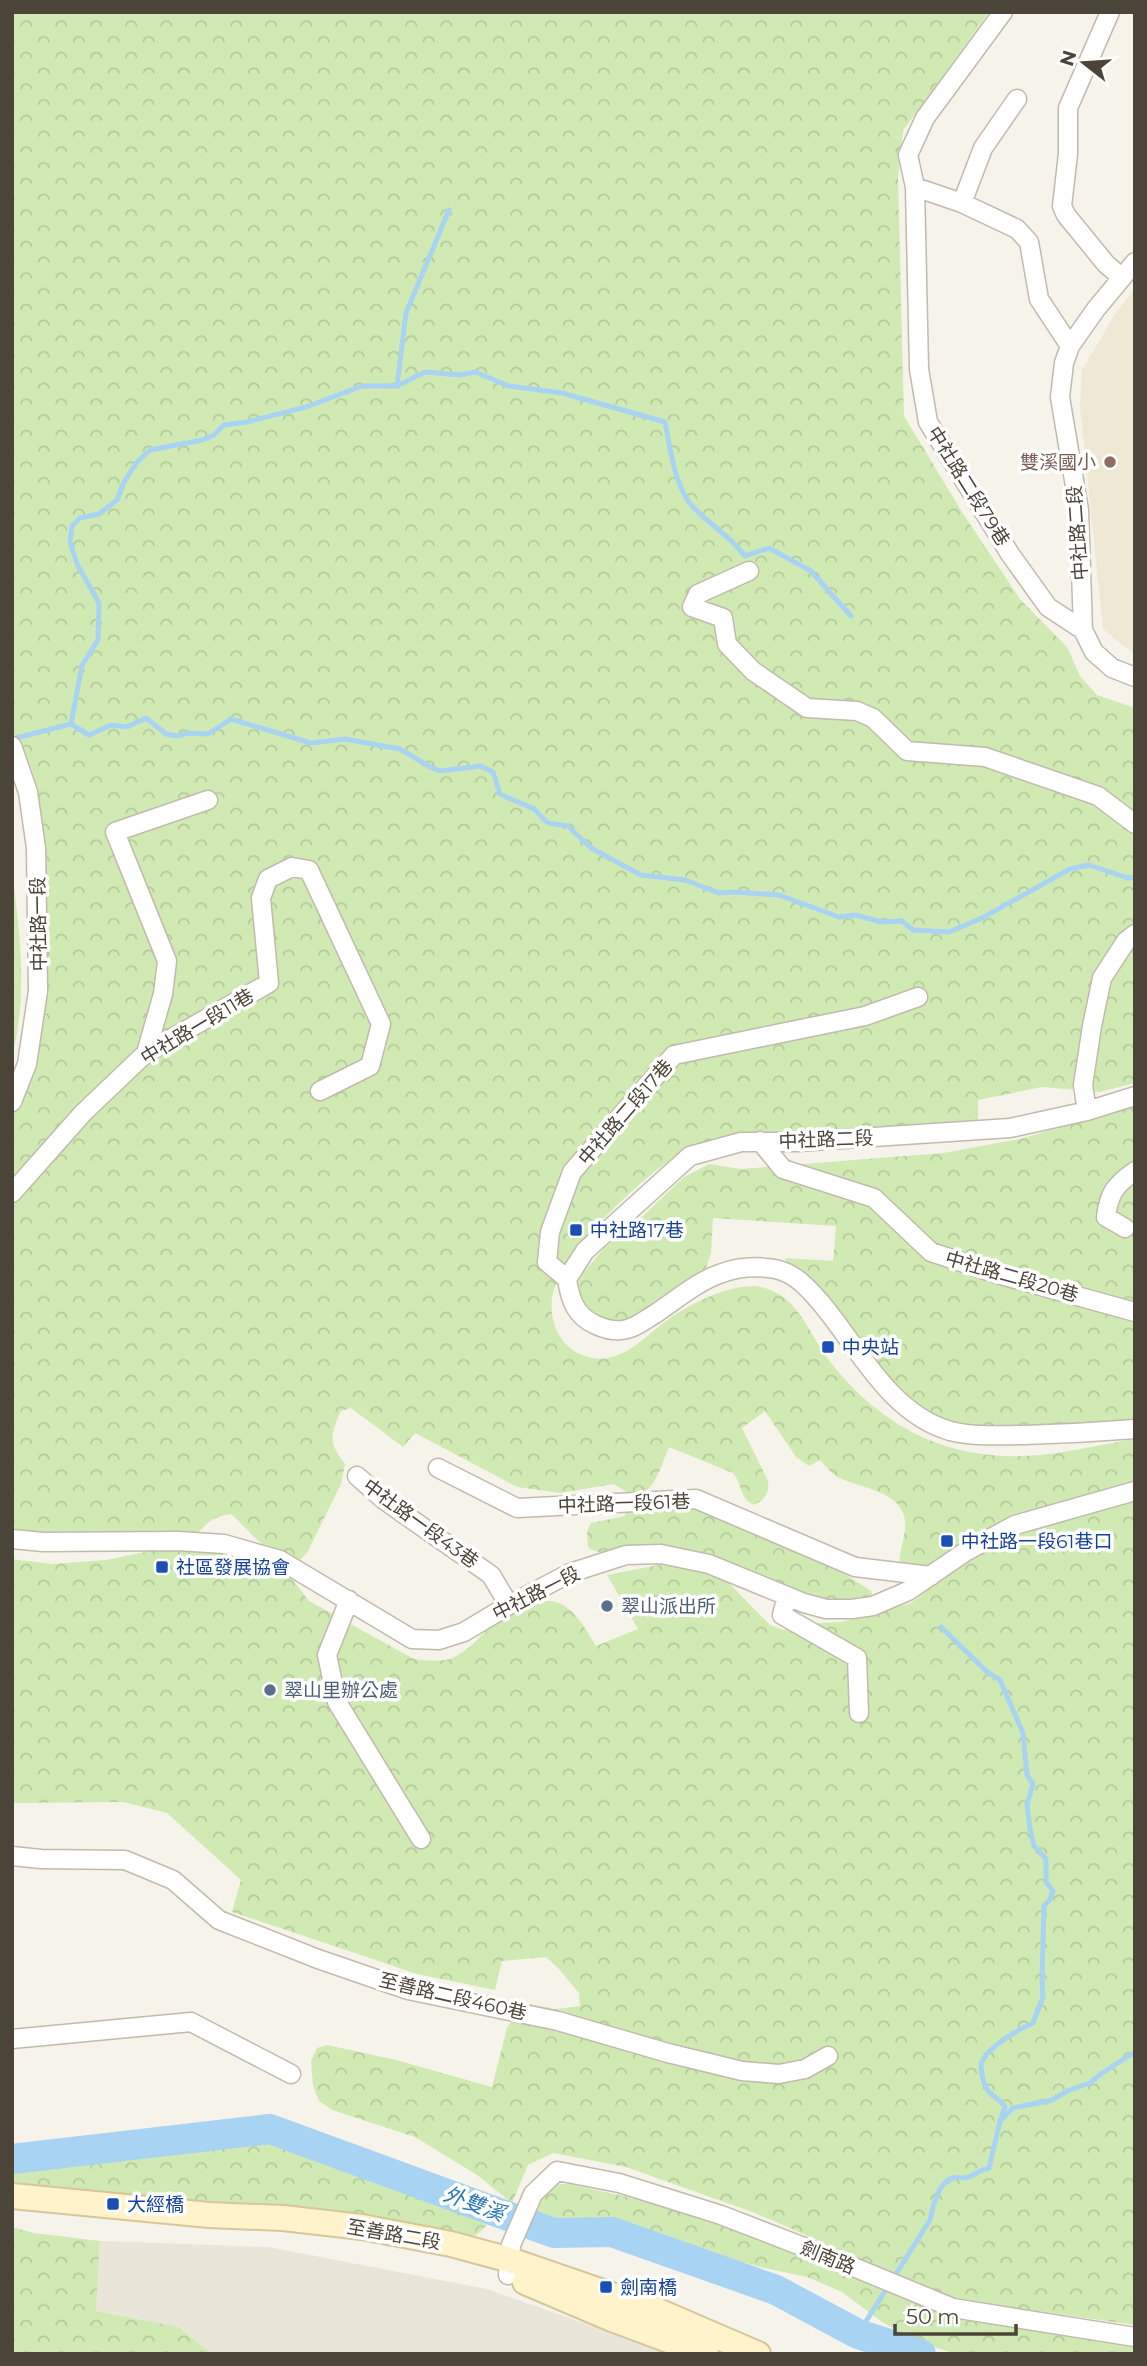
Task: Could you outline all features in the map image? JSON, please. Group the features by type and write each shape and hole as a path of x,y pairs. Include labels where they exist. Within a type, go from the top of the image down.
{"street":[{"name":"中社路二段79巷","path":"1003,12 925,118 908,155 915,187 919,369 928,422 1010,554 1048,607 1083,630"},
{"path":"1110,12 1068,108 1068,154 1062,206 1066,215 1098,254 1121,277"},
{"path":"962,202 983,148 1017,99"},
{"path":"915,187 962,202 1017,229 1029,242 1039,299 1070,346"},
{"name":"中社路二段","path":"1083,630 1079,510 1060,397 1064,363 1070,346 1135,262"},
{"path":"749,571 698,594 692,607 723,618 727,644 753,671 807,708 857,711 873,718 907,751 985,757 1098,796 1135,824"},
{"path":"1083,630 1094,652 1112,668 1135,677"},
{"name":"中社路一段","path":"12,746 28,792 36,848 38,992 27,1064 12,1102"},
{"path":"146,1053 163,994 167,961 115,832 208,800"},
{"name":"中社路一段11巷","path":"12,1193 83,1113 146,1053 269,983 261,898 268,879 292,867 309,870 381,1024 370,1066 320,1091"},
{"path":"1087,1111 1083,1085 1102,978 1126,941 1135,934"},
{"name":"中社路二段17巷","path":"567,1279 547,1262 550,1232 572,1172 674,1055 865,1016 918,997"},
{"name":"中社路二段","path":"567,1279 585,1251 690,1156 741,1142 798,1142 1010,1128 1087,1111 1135,1096"},
{"name":"中社路二段20巷","path":"760,1141 783,1170 874,1198 930,1252 1135,1312"},
{"path":"1125,1228 1106,1217 1108,1199 1119,1182 1135,1171"},
{"path":"567,1279 570,1299 577,1312 593,1324 619,1330 642,1322 723,1272 751,1267 777,1270 803,1283 834,1318 875,1375 909,1412 948,1430 976,1436 1076,1434 1135,1429"},
{"name":"中社路一段61巷","path":"439,1468 517,1508 696,1499 855,1567 931,1576"},
{"name":"中社路一段43巷","path":"357,1476 384,1500 491,1575 509,1605"},
{"name":"中社路一段","path":"12,1539 43,1542 178,1541 223,1544 280,1560 412,1639 439,1640 464,1632 570,1573 626,1555 661,1554 709,1564 826,1609 873,1606 908,1591 965,1552 1015,1525 1135,1492"},
{"path":"788,1596 782,1615 857,1658 859,1713"},
{"path":"349,1600 327,1655 337,1702 421,1839"},
{"name":"至善路二段460巷","path":"12,1856 125,1860 173,1880 219,1920 318,1959 408,1990 558,2021 742,2071 779,2074 805,2069 828,2056"},
{"path":"12,2039 191,2022 290,2074"},
{"name":"劍南路","path":"510,2260 533,2194 556,2171 619,2183 721,2215 953,2308 1135,2337"},
{"name":"至善路二段","path":"12,2196 209,2215 283,2218 362,2227 450,2244 510,2260 658,2311 758,2354"},
{"name":"至善路二段","path":"12,2212 208,2230 282,2233 360,2242 447,2258 510,2260 612,2319 706,2354"}],"shaded area":[{"name":"雙溪國小","path":"1135,288 1135,655 1103,629 1080,407 1082,370 1116,313"},
{"path":"100,2241 268,2247 487,2289 672,2354 212,2354 179,2327 96,2311"}],"green space":[{"path":"12,12 989,12 903,131 898,177 904,416 962,512 1020,599 1067,647 1080,676 1097,695 1135,708 1135,1083 1100,1092 1042,1087 978,1100 978,1123 735,1136 700,1143 652,1174 592,1230 560,1276 552,1298 552,1316 558,1333 569,1347 585,1356 609,1358 630,1349 689,1306 715,1294 741,1287 765,1288 777,1293 795,1308 828,1359 849,1384 871,1405 920,1436 947,1447 1007,1456 1051,1454 1135,1439 1135,1483 1074,1503 930,1573 900,1565 905,1522 900,1507 893,1500 875,1490 836,1476 820,1460 809,1466 796,1457 765,1411 742,1428 768,1481 766,1495 754,1505 746,1499 733,1473 669,1447 660,1471 650,1487 637,1495 614,1484 560,1493 517,1487 415,1433 403,1447 351,1408 341,1411 332,1439 345,1464 341,1484 307,1553 299,1561 269,1549 231,1514 212,1520 197,1534 12,1534 12,1117 34,1061 40,1031 47,941 42,819 32,770 12,730"},
{"path":"12,873 20,941 21,988 17,1034 12,1055"},
{"path":"1135,1102 1135,1421 978,1432 946,1425 910,1407 787,1265 785,1258 833,1261 836,1226 713,1218 711,1253 706,1268 690,1284 635,1322 615,1326 585,1313 576,1292 580,1277 604,1248 684,1177 709,1164 741,1169 943,1153 1020,1139"},
{"path":"1135,1499 1135,2325 953,2299 755,2213 626,2167 553,2153 528,2165 512,2203 477,2175 415,2137 332,2110 319,2101 313,2086 311,2061 317,2048 327,2045 396,2060 492,2087 507,2028 524,2003 555,2009 580,2006 579,1993 546,1957 502,1961 495,1990 417,1974 232,1912 241,1880 167,1813 123,1802 12,1803 12,1559 52,1564 106,1560 175,1549 212,1550 241,1556 290,1576 309,1601 412,1658 441,1661 459,1655 502,1619 533,1602 555,1602 566,1607 579,1620 596,1646 638,1629 607,1575 658,1565 721,1575 770,1625 784,1630 841,1622 911,1603 982,1552 1022,1533"},
{"path":"685,1503 827,1564 871,1591 873,1598 869,1602 826,1603 753,1575 606,1554 588,1547 587,1531 591,1523 625,1516 626,1506"},
{"path":"276,2143 475,2213 487,2225 477,2235 452,2239 12,2190 12,2167 226,2145"},
{"path":"557,2184 569,2184 623,2196 708,2218 949,2315 1135,2346 1135,2354 956,2354 916,2341 882,2322 842,2292 807,2277 764,2268 603,2223 543,2223 536,2218 538,2208"},
{"path":"12,2227 34,2233 100,2241 96,2311 179,2327 212,2354 12,2354"}],"waterway":[{"path":"397,386 406,313 449,210"},
{"path":"71,724 82,665 98,640 99,603 77,564 70,542 72,526 80,518 99,514 117,500 124,482 137,462 150,450 202,440 214,435 224,425 306,407 362,386 397,386 425,372 460,375 475,372 509,386 562,393 665,422 678,479 694,508 745,556 769,548 811,571 851,616"},
{"path":"12,739 71,724 89,735 111,725 127,727 146,718 166,734 208,734 231,719 311,743 345,739 400,749 441,771 481,766 493,772 500,794 534,809 548,823 568,826 591,848 641,875 685,880 719,893 779,895 839,917 855,915 882,922 902,921 913,930 949,932 982,918 1070,869 1089,865 1128,878 1135,877"},
{"path":"941,1627 986,1671 1000,1680 1023,1733 1027,1775 1033,1784 1027,1805 1030,1829 1034,1846 1046,1859 1046,1882 1053,1891 1044,1906 1043,1997 1033,2023 995,2046 981,2065 987,2090 1005,2107 1000,2121"},
{"path":"858,2334 930,2220 937,2196 944,2184 953,2178 967,2178 989,2168 1000,2121 1013,2108 1052,2100 1090,2083 1135,2052"},
{"name":"外雙溪","path":"12,2159 270,2129 554,2233 612,2232 776,2290 858,2334 921,2354"}],"place":[{"name":"雙溪國小","path":"1110,462"},
{"name":"中社路17巷","path":"576,1230"},
{"name":"中央站","path":"828,1347"},
{"name":"中社路一段61巷口","path":"947,1541"},
{"name":"社區發展協會","path":"162,1567"},
{"name":"翠山派出所","path":"607,1606"},
{"name":"翠山里辦公處","path":"270,1690"},
{"name":"大經橋","path":"113,2204"},
{"name":"劍南橋","path":"606,2287"}]}
